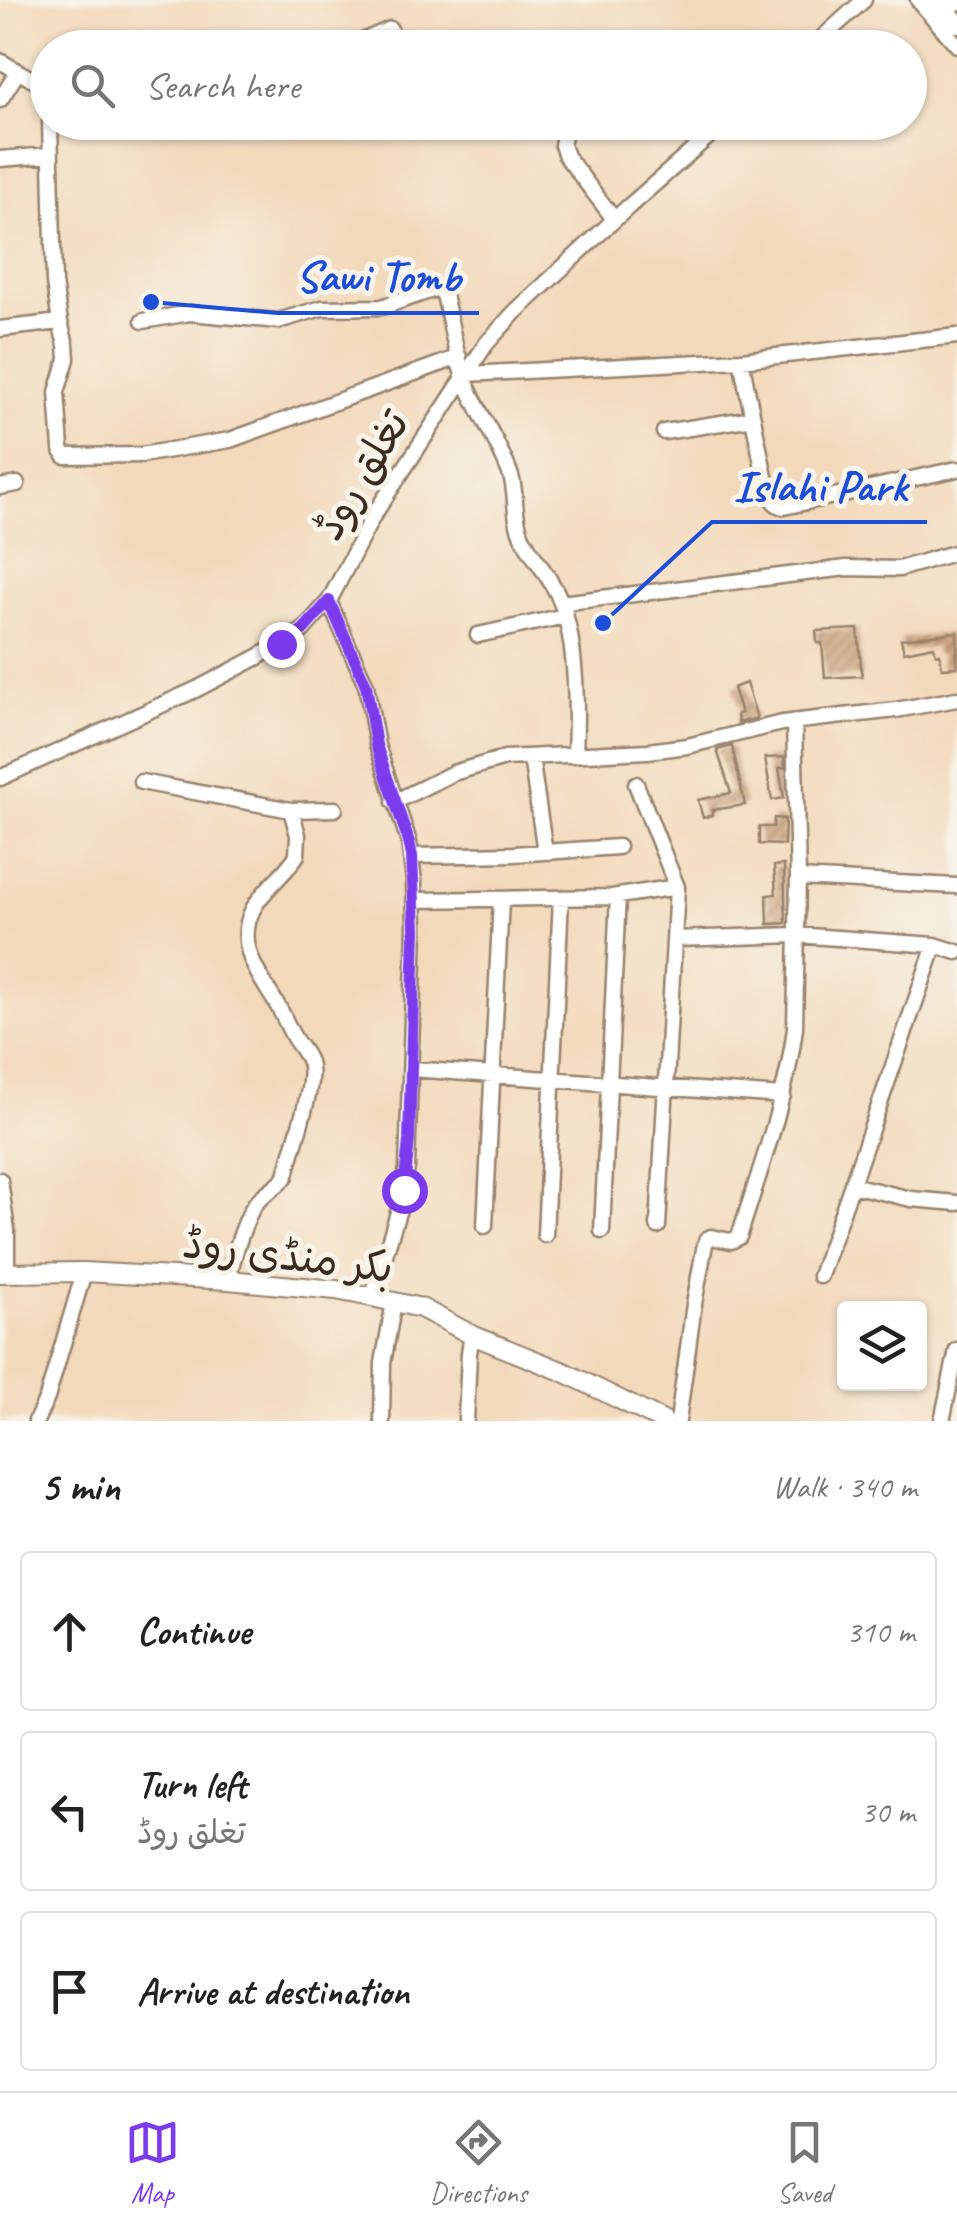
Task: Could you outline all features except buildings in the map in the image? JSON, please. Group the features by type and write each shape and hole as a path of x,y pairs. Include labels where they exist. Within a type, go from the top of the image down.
{"main road":[{"path":"936,0 957,24"},
{"name":"بکر منڈی روڈ","path":"3,1273 84,1272 228,1280 372,1297 421,1308 664,1421"}],"street":[{"path":"831,30 864,0"},
{"path":"918,0 957,45"},
{"path":"0,61 30,79"},
{"path":"0,100 17,73"},
{"path":"50,140 54,283 66,345 57,392 64,456 142,455 230,440 459,357"},
{"path":"563,140 566,156 614,219"},
{"name":"تغلق روڈ","path":"0,778 161,706 258,658 303,630 329,601 373,516 486,344 614,219 704,140"},
{"path":"0,159 50,155"},
{"path":"142,321 190,314 278,321 322,308 382,307 438,288 444,296 466,376 510,475 522,536 563,609 574,682 575,756"},
{"path":"0,329 60,322"},
{"path":"466,376 741,360 957,336"},
{"path":"741,360 766,487 778,506 957,469"},
{"path":"664,432 753,418"},
{"path":"0,487 18,484"},
{"path":"478,635 563,609 846,568 899,570 957,552"},
{"path":"329,601 366,685 376,745 409,842 415,900 407,1168 372,1297"},
{"path":"394,802 476,765 505,758 687,746 794,722 957,698"},
{"path":"678,1421 705,1244 712,1236 731,1241 738,1237 782,1096 795,1028 798,878 794,722"},
{"path":"531,757 545,852"},
{"path":"141,782 291,810 335,809"},
{"path":"636,784 677,887 658,1226"},
{"path":"228,1280 232,1258 254,1206 286,1176 310,1088 310,1063 261,982 246,936 252,912 264,892 297,855 298,835 291,810"},
{"path":"412,856 618,847"},
{"path":"798,878 957,886"},
{"path":"415,900 618,896 677,887"},
{"path":"602,1231 618,896"},
{"path":"545,1236 561,898"},
{"path":"485,1226 500,900"},
{"path":"674,939 796,935 935,945 957,952"},
{"path":"820,1276 935,945"},
{"path":"411,1070 782,1096"},
{"path":"0,1180 6,1216 3,1273"},
{"path":"852,1185 898,1197 957,1203"},
{"path":"36,1421 47,1398 84,1272"},
{"path":"382,1421 383,1363 394,1302"},
{"path":"466,1421 472,1335"},
{"path":"942,1421 957,1350"}],"place":[{"name":"Sawi Tomb","path":"151,302"},
{"name":"Islahi Park","path":"603,623"}],"route":[{"path":"281,644 303,630 329,601 366,685 376,745 409,842 415,929 404,1190"}]}
